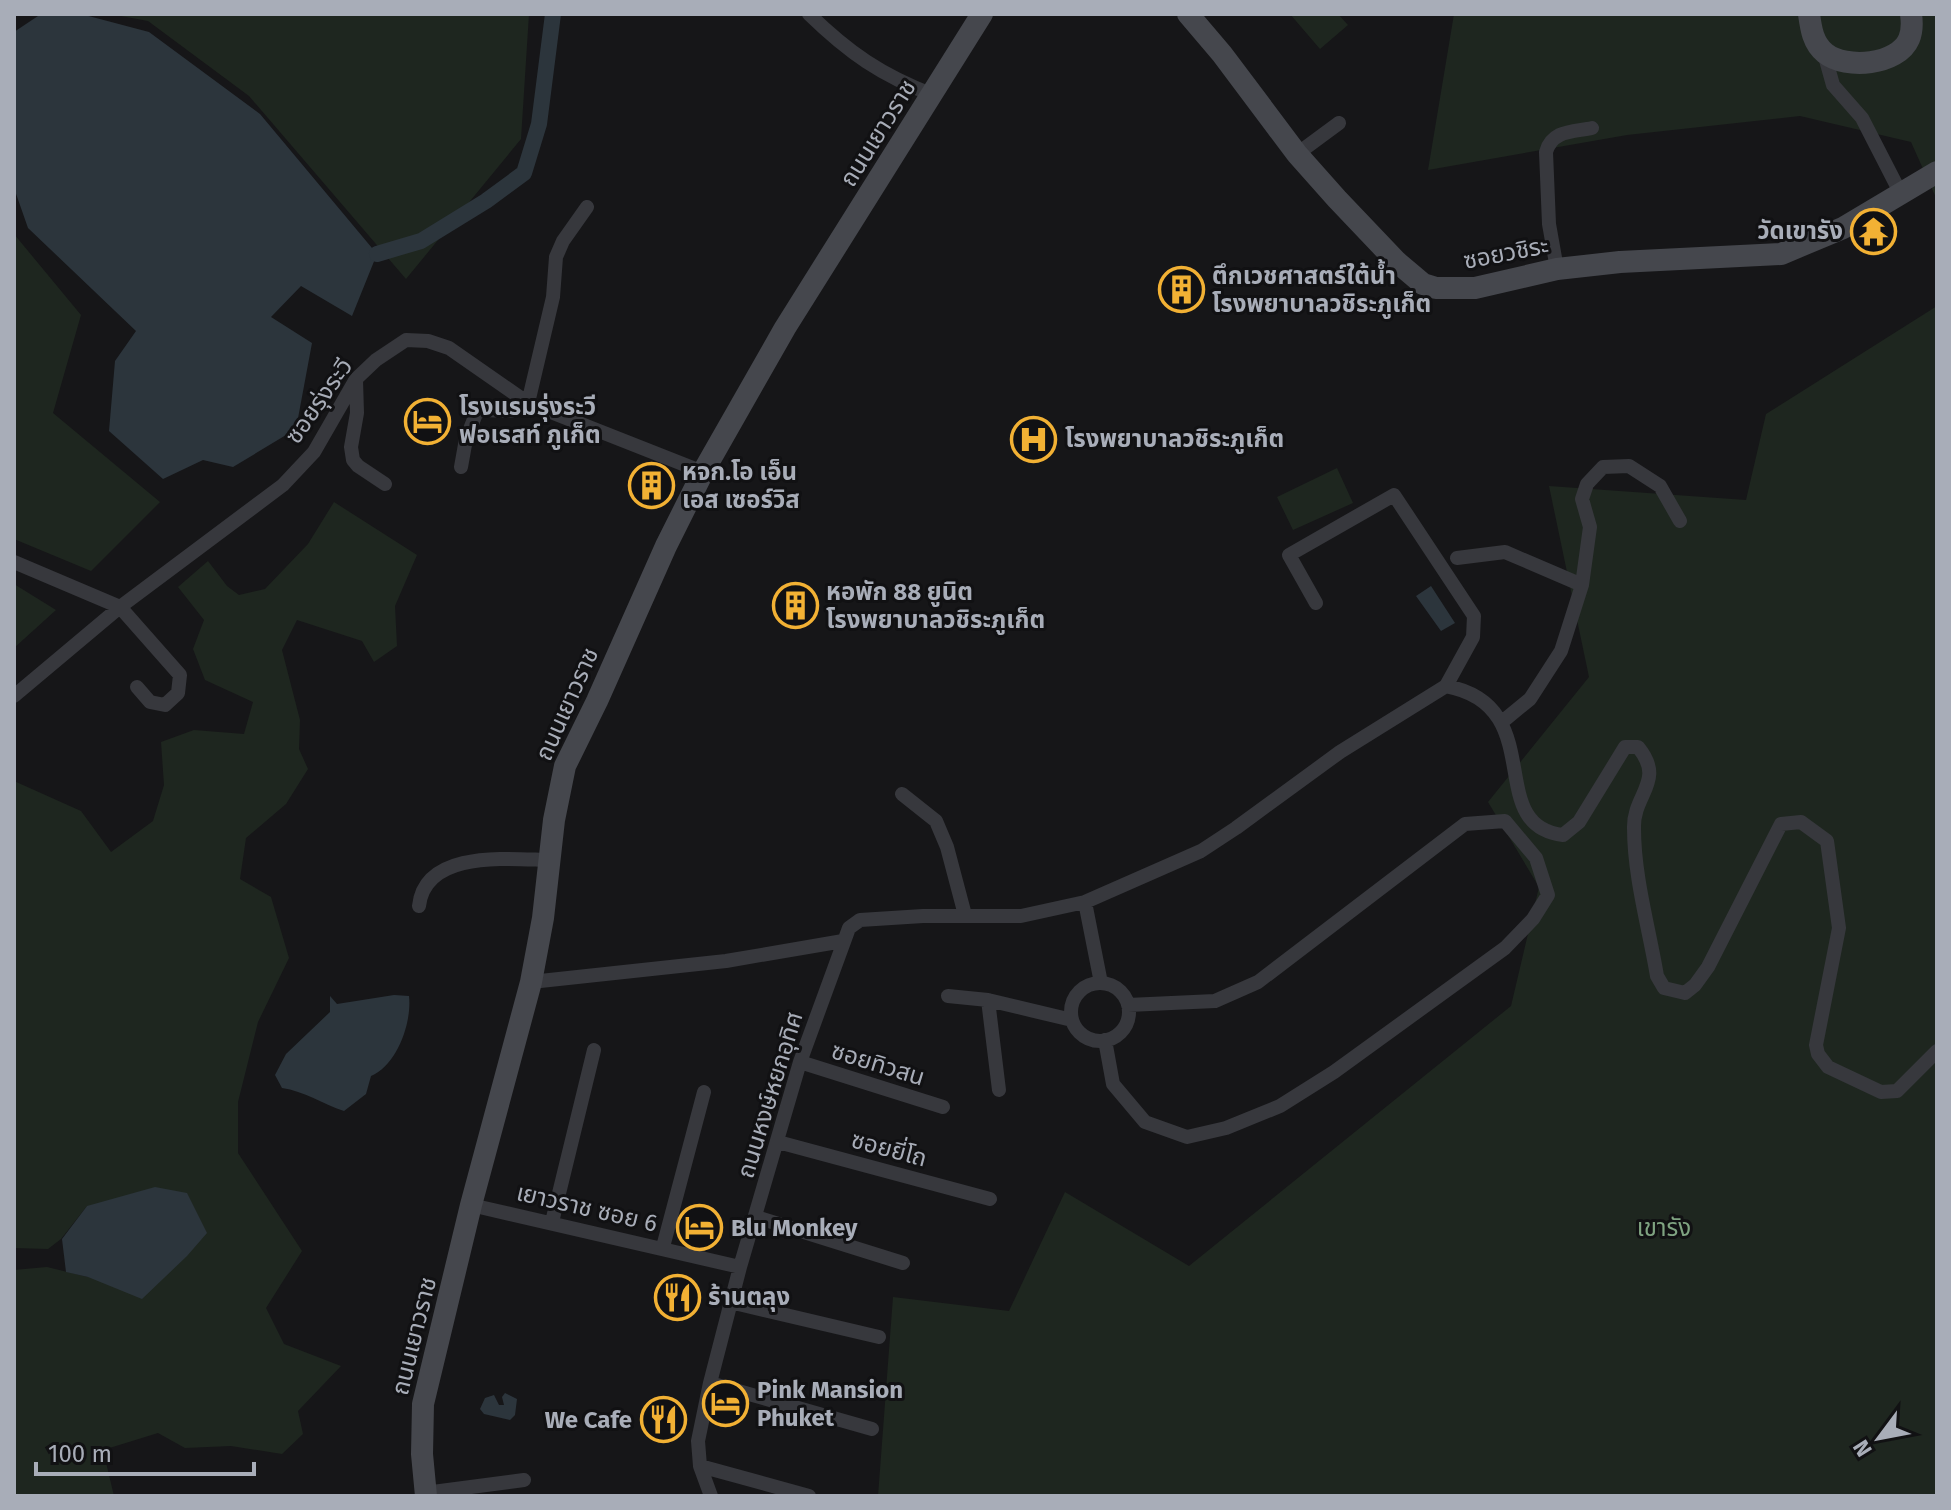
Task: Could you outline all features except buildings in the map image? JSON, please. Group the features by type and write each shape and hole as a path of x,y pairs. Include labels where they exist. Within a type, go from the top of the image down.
{"main road":[{"name":"ถนนเยาวราช","path":"426,1495 422,1454 423,1404 471,1205 531,982 565,766 703,472 785,328 982,14"},
{"name":"ซอยวชิระ","path":"1188,14 1297,154 1397,262 1423,284 1446,289 1475,288 1557,269 1620,262 1781,254 1843,228 1937,172"},
{"path":"1809,14 1812,36 1824,53 1859,64 1897,53 1909,40 1911,14"}],"street":[{"path":"809,14 863,62 895,80 933,95"},
{"path":"1824,53 1833,85 1862,118 1901,194"},
{"path":"1297,154 1339,123"},
{"path":"1557,269 1549,224 1546,152 1549,141 1558,135 1592,128"},
{"path":"461,467 466,439 476,414 482,410 513,411 528,403 553,297 556,257 563,241 587,207"},
{"name":"ซอยรุ่งระวี","path":"14,696 120,607 283,485 314,452 356,379 376,360 406,340 428,341 449,348 528,403 703,472"},
{"path":"356,379 357,413 351,447 353,460 385,484"},
{"path":"1502,722 1530,699 1561,651 1582,585 1590,527 1582,499 1587,484 1603,467 1629,466 1660,486 1680,521"},
{"path":"531,982 726,961 843,941 849,928 860,920 1021,916 1085,902 1201,851 1340,752 1446,686 1473,637 1474,616 1394,495 1289,555 1316,603"},
{"path":"1457,558 1505,552 1582,585"},
{"path":"14,562 120,607 180,675 178,693 165,705 150,702 137,687"},
{"path":"1446,686 1465,689 1487,704 1502,722 1511,748 1520,802 1529,819 1546,833 1563,835 1579,822 1625,747 1638,747 1649,760 1650,777 1633,824 1657,976 1664,988 1685,993 1695,985 1708,967 1781,824 1801,822 1827,841 1839,928 1816,1045 1818,1054 1828,1067 1881,1092 1897,1091 1937,1051"},
{"path":"902,794 936,821 947,847 965,915"},
{"path":"1105,1040 1113,1084 1145,1122 1187,1137 1226,1128 1280,1106 1334,1072 1505,948 1533,919 1548,895 1536,858 1505,821 1465,824 1258,982 1215,1001 1128,1005"},
{"path":"419,906 425,885 433,875 444,869 496,859 548,860"},
{"path":"1085,902 1101,983"},
{"name":"ถนนหงษ์หยกอุทิศ","path":"711,1496 700,1466 698,1441 710,1383 730,1302 800,1062 843,941"},
{"path":"1101,983 1120,991 1128,1005 1126,1025 1120,1033 1105,1040 1089,1039 1080,1033 1072,1020 1071,1010 1077,994 1085,987 1101,983"},
{"path":"948,996 988,1000 1072,1020"},
{"path":"988,1000 999,1090"},
{"path":"552,1222 594,1050"},
{"name":"ซอยทิวสน","path":"800,1062 943,1107"},
{"path":"663,1247 704,1092"},
{"name":"ซอยยี่โถ","path":"778,1142 990,1199"},
{"name":"เยาวราช ซอย 6","path":"471,1205 740,1267"},
{"path":"756,1217 903,1263"},
{"path":"730,1302 879,1337"},
{"path":"710,1383 872,1429"},
{"path":"700,1466 809,1496"},
{"path":"426,1495 524,1480"}],"green space":[{"path":"110,14 529,14 521,139 406,279 249,96 148,21"},
{"path":"1290,14 1338,14 1348,25 1320,49"},
{"path":"1454,14 1937,14 1937,200 1911,142 1800,116 1627,135 1428,170"},
{"path":"14,234 81,315 53,413 160,502 91,571 14,539"},
{"name":"เขารัง","path":"1937,306 1937,1496 878,1496 893,1297 1009,1311 1065,1192 1189,1266 1511,1006 1539,887 1488,802 1589,677 1549,486 1746,500 1766,414"},
{"path":"1337,468 1353,503 1293,530 1277,497"},
{"path":"334,502 417,555 395,606 397,646 374,662 362,641 297,620 282,650 300,720 299,749 308,769 286,804 246,838 240,879 271,897 289,958 258,1022 238,1102 238,1153 302,1251 266,1308 284,1344 341,1366 298,1411 303,1434 282,1454 231,1446 185,1448 158,1433 103,1450 114,1496 14,1496 14,1270 47,1267 88,1277 87,1206 61,1239 48,1249 14,1248 14,781 81,811 111,852 153,821 164,785 161,742 194,730 244,734 253,702 205,680 193,649 204,620 178,587 208,561 227,586 239,595 265,589 308,544"},
{"path":"14,584 56,610 14,648"}],"shaded area":[{"path":"41,14 81,14 149,32 260,114 377,254 352,316 301,286 271,317 312,343 296,429 233,467 203,460 163,479 109,431 115,361 136,331 28,228 14,188 14,32"},
{"path":"1431,586 1455,623 1441,631 1416,596"},
{"path":"394,995 409,996 405,1030 388,1063 371,1076 366,1094 344,1111 282,1088 275,1075 286,1054 330,1012 330,996 337,1004"},
{"path":"155,1187 187,1193 207,1233 142,1299 88,1277 66,1272 62,1239 87,1206"},
{"path":"505,1393 517,1399 515,1415 510,1420 484,1414 480,1409 485,1398 494,1395 499,1405 504,1405 502,1397"}],"waterway":[{"path":"377,254 421,241 486,201 524,173 539,124 553,14"}],"place":[{"name":"วัดเขารัง","path":"1874,231"},
{"name":"ตึกเวชศาสตร์ใต้น้ำ โรงพยาบาลวชิระภูเก็ต","path":"1181,290"},
{"name":"โรงแรมรุ่งระวี ฟอเรสท์ ภูเก็ต","path":"428,421"},
{"name":"โรงพยาบาลวชิระภูเก็ต","path":"1034,439"},
{"name":"หจก.โอ เอ็น เอส เซอร์วิส","path":"651,486"},
{"name":"หอพัก 88 ยูนิต โรงพยาบาลวชิระภูเก็ต","path":"795,606"},
{"name":"Blu Monkey","path":"700,1228"},
{"name":"ร้านตลุง","path":"677,1297"},
{"name":"Pink Mansion Phuket","path":"726,1404"},
{"name":"We Cafe","path":"663,1420"}]}
